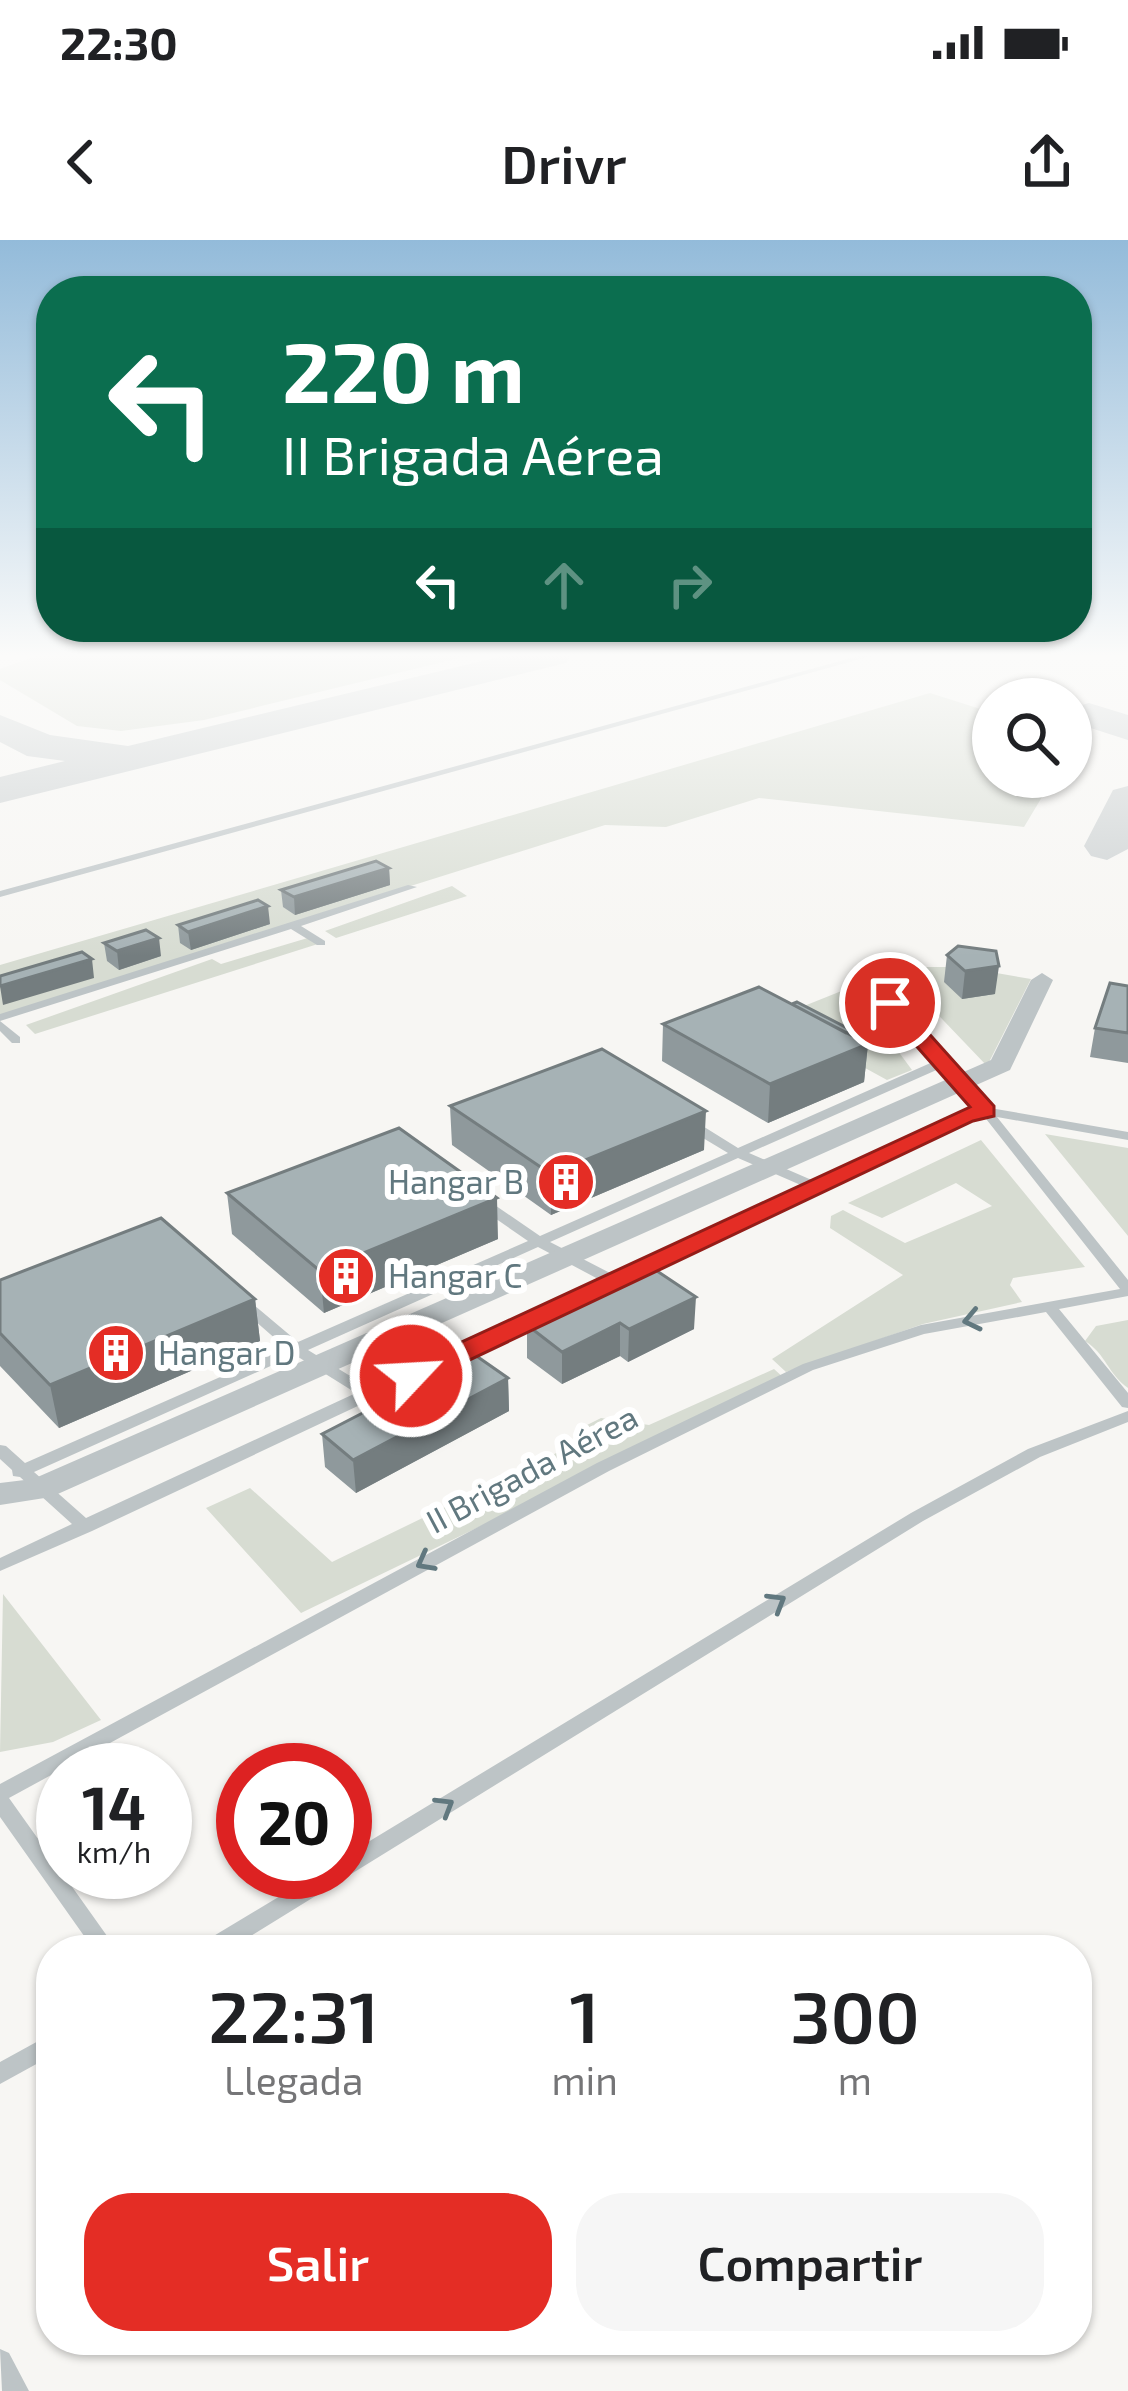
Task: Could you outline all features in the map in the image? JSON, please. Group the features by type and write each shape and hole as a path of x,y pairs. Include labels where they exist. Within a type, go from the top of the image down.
{"street":[{"path":"19,1485 308,1356 567,1256 770,1166 952,1072 1001,1065 1042,980"}],"lane":[{"path":"0,894 505,755"},
{"path":"16,1040 0,1021 412,887"},
{"path":"292,926 321,943"},
{"name":"II Brigada Aérea","path":"0,1797 603,1467 808,1367 921,1330 1128,1291 986,1111 863,973"},
{"path":"308,1356 538,1241 736,1152 952,1072"},
{"path":"0,1565 966,1115 986,1111 1128,1136"},
{"path":"681,1119 736,1152 817,1186"},
{"path":"464,1191 538,1241 614,1281"},
{"path":"228,1289 308,1356 370,1395"},
{"path":"1048,1305 1128,1402"},
{"path":"372,1850 917,1517 1034,1453 1128,1416"},
{"path":"0,1450 19,1485 86,1527"},
{"path":"0,1797 96,1935"},
{"path":"234,1935 293,1899"},
{"path":"0,2074 36,2053"},
{"path":"0,2362 16,2391"}],"shaded area":[{"path":"717,755 972,755 972,798 1041,798 1024,827 759,798 666,827 605,825 0,1015 0,965"},
{"path":"452,886 467,896 336,938 325,931"},
{"path":"311,937 321,943 35,1034 26,1025 212,959 221,964"},
{"path":"917,967 962,967 1031,979 987,1066 900,975"},
{"path":"844,990 855,993 912,1070 887,1080 774,1018"},
{"path":"1045,1134 1128,1148 1128,1236"},
{"path":"981,1140 1085,1267 1013,1278 1010,1285 1022,1302 923,1324 786,1372 772,1359 903,1275 830,1228 831,1216 843,1210 905,1243 992,1206 956,1183 882,1218 848,1203"},
{"path":"1128,1320 1128,1388 1085,1341 1096,1326"},
{"path":"774,1369 785,1379 301,1613 206,1508 250,1488 332,1562 583,1440 575,1431 601,1418 649,1425"},
{"path":"3,1594 101,1720 53,1742 0,1752"}],"building":[{"path":"376,861 389,868 294,897 281,890"},
{"path":"258,900 268,906 188,932 178,925"},
{"path":"146,930 159,938 117,951 104,943"},
{"path":"958,946 996,951 999,966 965,971 947,955"},
{"path":"82,952 92,959 0,986 0,976"},
{"path":"1110,983 1128,986 1128,1033 1095,1028"},
{"path":"759,987 868,1044 770,1084 663,1024"},
{"path":"797,1002 853,1031 846,1033 792,1004"},
{"path":"602,1049 706,1111 551,1174 450,1106"},
{"path":"399,1128 497,1198 320,1271 227,1193"},
{"path":"161,1218 255,1299 50,1385 0,1333 0,1280"},
{"path":"651,1267 696,1297 629,1329 620,1323 562,1352 527,1325"},
{"path":"475,1355 508,1378 353,1460 322,1434"}],"taxiway":[{"path":"0,790 142,755"},
{"path":"1107,846 1128,799"}],"place":[{"name":"Hangar B","path":"566,1182"},
{"name":"Hangar C","path":"346,1276"},
{"name":"Hangar D","path":"116,1353"}],"route":[{"path":"411,1376 966,1115 986,1111 890,1003"}]}
